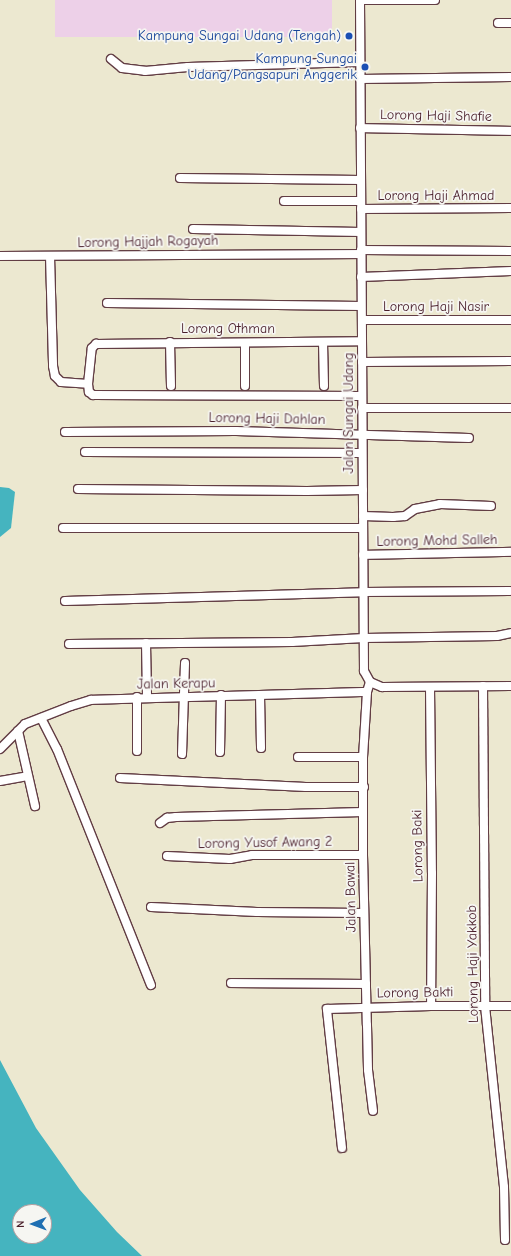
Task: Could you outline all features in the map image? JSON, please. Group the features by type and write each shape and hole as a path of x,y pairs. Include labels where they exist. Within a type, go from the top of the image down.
{"street":[{"path":"360,0 435,0"},
{"name":"Jalan Sungai Udang","path":"360,0 364,671 370,682"},
{"path":"498,23 511,23"},
{"path":"110,59 122,68 145,71 188,67 360,62"},
{"path":"360,79 511,77"},
{"name":"Lorong Haji Shafie","path":"360,128 511,131"},
{"path":"180,178 361,180"},
{"name":"Lorong Haji Ahmad","path":"284,201 361,205 511,208"},
{"path":"193,229 361,232"},
{"path":"361,252 511,250"},
{"name":"Lorong Hajjah Rogayah","path":"0,256 361,252"},
{"path":"50,256 55,376 61,382 88,384 89,392 93,395 362,396"},
{"path":"361,277 511,271"},
{"name":"Lorong Othman","path":"107,303 361,306"},
{"name":"Lorong Haji Nasir","path":"362,320 511,320"},
{"name":"Lorong Othman","path":"88,384 93,345 170,342 362,341"},
{"path":"170,342 171,386"},
{"path":"245,342 245,386"},
{"path":"323,342 324,386"},
{"path":"362,362 511,361"},
{"path":"362,408 511,408"},
{"name":"Lorong Haji Dahlan","path":"65,432 167,430 469,438"},
{"path":"85,452 362,453"},
{"path":"78,489 363,490"},
{"path":"363,516 405,516 415,509 440,504 491,506"},
{"path":"63,528 363,528"},
{"name":"Lorong Mohd Salleh","path":"363,555 511,552"},
{"path":"66,601 363,592 510,591"},
{"path":"69,644 292,642 364,638 497,636 511,633"},
{"path":"146,643 147,697"},
{"path":"182,754 185,663"},
{"path":"370,682 382,687 511,686"},
{"name":"Jalan Bawal","path":"370,682 367,692 363,757 363,855 366,984 368,1007 368,1070 373,1111"},
{"name":"Lorong Haji Yakkob","path":"483,686 485,1006 504,1187 505,1240"},
{"name":"Lorong Baki","path":"430,687 432,873 431,1006"},
{"name":"Jalan Kerapu","path":"0,749 25,724 70,706 91,700 137,697 367,692"},
{"path":"260,695 261,748"},
{"path":"220,752 221,696"},
{"path":"137,697 137,751"},
{"path":"45,716 151,985"},
{"path":"18,731 35,806"},
{"path":"298,757 363,757"},
{"path":"0,781 28,776"},
{"path":"120,778 306,787 364,787"},
{"path":"160,823 167,818 176,817 363,812"},
{"name":"Lorong Yusof Awang 2","path":"166,856 230,859 252,855 363,855"},
{"path":"151,907 256,912 364,913"},
{"path":"231,983 366,984"},
{"name":"Lorong Bakti","path":"342,1148 327,1009 368,1007 511,1006"}],"shaded area":[{"path":"55,0 332,0 332,37 55,37"}],"water":[{"path":"0,487 9,488 15,492 11,528 0,537"},
{"path":"0,1060 36,1128 80,1190 117,1232 142,1256 0,1256"}],"place":[{"name":"Kampung Sungai Udang (Tengah)","path":"349,36"},
{"name":"Kampung Sungai Udang/Pangsapuri Anggerik","path":"365,67"}]}
